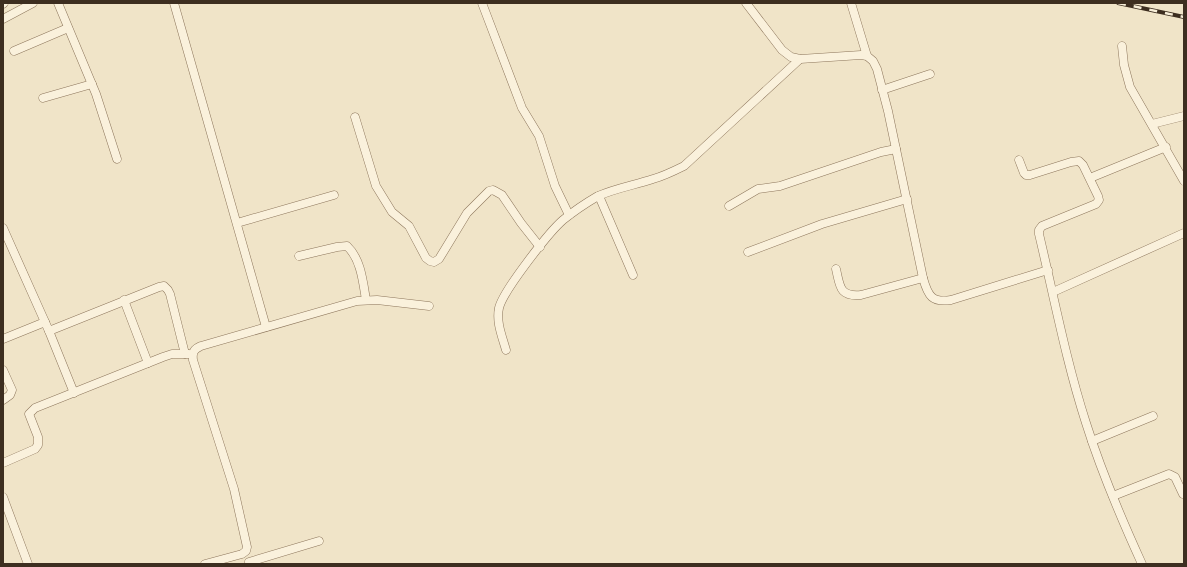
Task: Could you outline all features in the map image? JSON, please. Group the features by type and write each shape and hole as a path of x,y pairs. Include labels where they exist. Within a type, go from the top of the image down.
{"street":[{"path":"3,18 33,3"},
{"path":"58,3 102,110 117,159"},
{"path":"174,3 266,327"},
{"path":"482,3 522,108 539,136 555,186 569,215"},
{"path":"746,3 782,50 791,57 800,59 853,55 867,56"},
{"path":"851,3 867,56 873,61 877,69 896,149 923,278 930,296 935,300 951,300 1048,270"},
{"path":"14,51 68,28"},
{"path":"1122,46 1124,65 1130,87 1184,181"},
{"path":"506,350 499,322 499,308 513,282 562,221 599,196 670,174 684,166 800,59"},
{"path":"882,90 930,74"},
{"path":"44,98 92,84"},
{"path":"1152,124 1184,116"},
{"path":"355,117 376,186 392,212 409,226 426,258 430,261 434,262 439,259 467,213 489,191 493,190 502,195 540,247"},
{"path":"1090,178 1166,148"},
{"path":"729,206 758,189 780,186 881,152 896,149"},
{"path":"1019,160 1026,175 1079,161 1083,165 1098,196 1098,203 1045,224 1039,230 1078,398 1092,441 1113,496 1142,564"},
{"path":"237,223 334,195"},
{"path":"599,196 633,275"},
{"path":"748,252 822,224 907,199"},
{"path":"3,228 74,392"},
{"path":"1053,292 1184,233"},
{"path":"299,256 347,246 351,250 359,265 366,300"},
{"path":"836,269 840,287 844,292 851,296 861,295 923,278"},
{"path":"48,331 124,300 164,286 168,290 189,354 193,360 234,489 247,547 246,551 249,563 319,541"},
{"path":"124,300 148,363"},
{"path":"3,463 35,449 38,445 38,438 29,414 31,410 172,354 189,354 201,346 357,301 366,300 429,306"},
{"path":"3,339 45,322"},
{"path":"3,370 12,390 10,396 3,400"},
{"path":"1092,441 1153,416"},
{"path":"1113,496 1169,474 1175,477 1183,494"},
{"path":"3,496 28,564"},
{"path":"210,563 242,554 246,551"}],"railway":[{"path":"1118,3 1184,17"}]}
